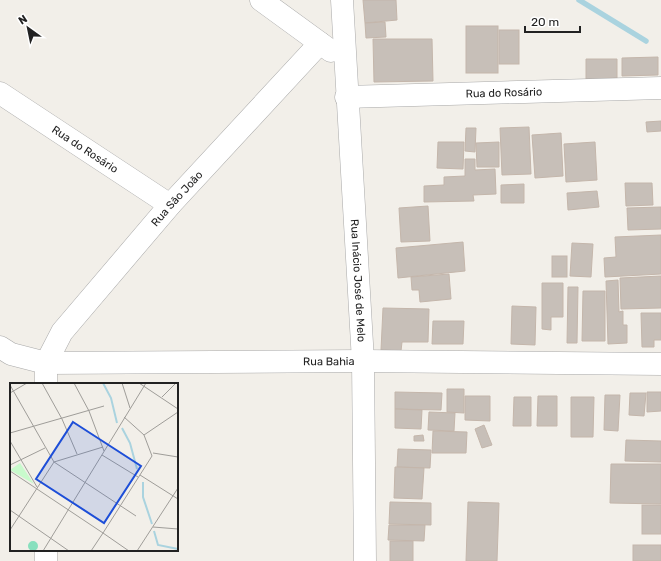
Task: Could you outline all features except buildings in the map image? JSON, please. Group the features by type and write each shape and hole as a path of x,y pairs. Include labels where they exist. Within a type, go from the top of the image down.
{"street":[{"path":"261,0 344,61"},
{"name":"Rua Inácio José de Melo","path":"342,0 346,97 363,362 365,561"},
{"name":"Rua São João","path":"46,374 62,332 170,205 320,43"},
{"name":"Rua do Rosário","path":"346,97 661,88"},
{"name":"Rua do Rosário","path":"0,93 170,205"},
{"name":"Rua Bahia","path":"0,347 46,374 363,362 661,364"}],"waterway":[{"path":"579,0 646,41"}]}
